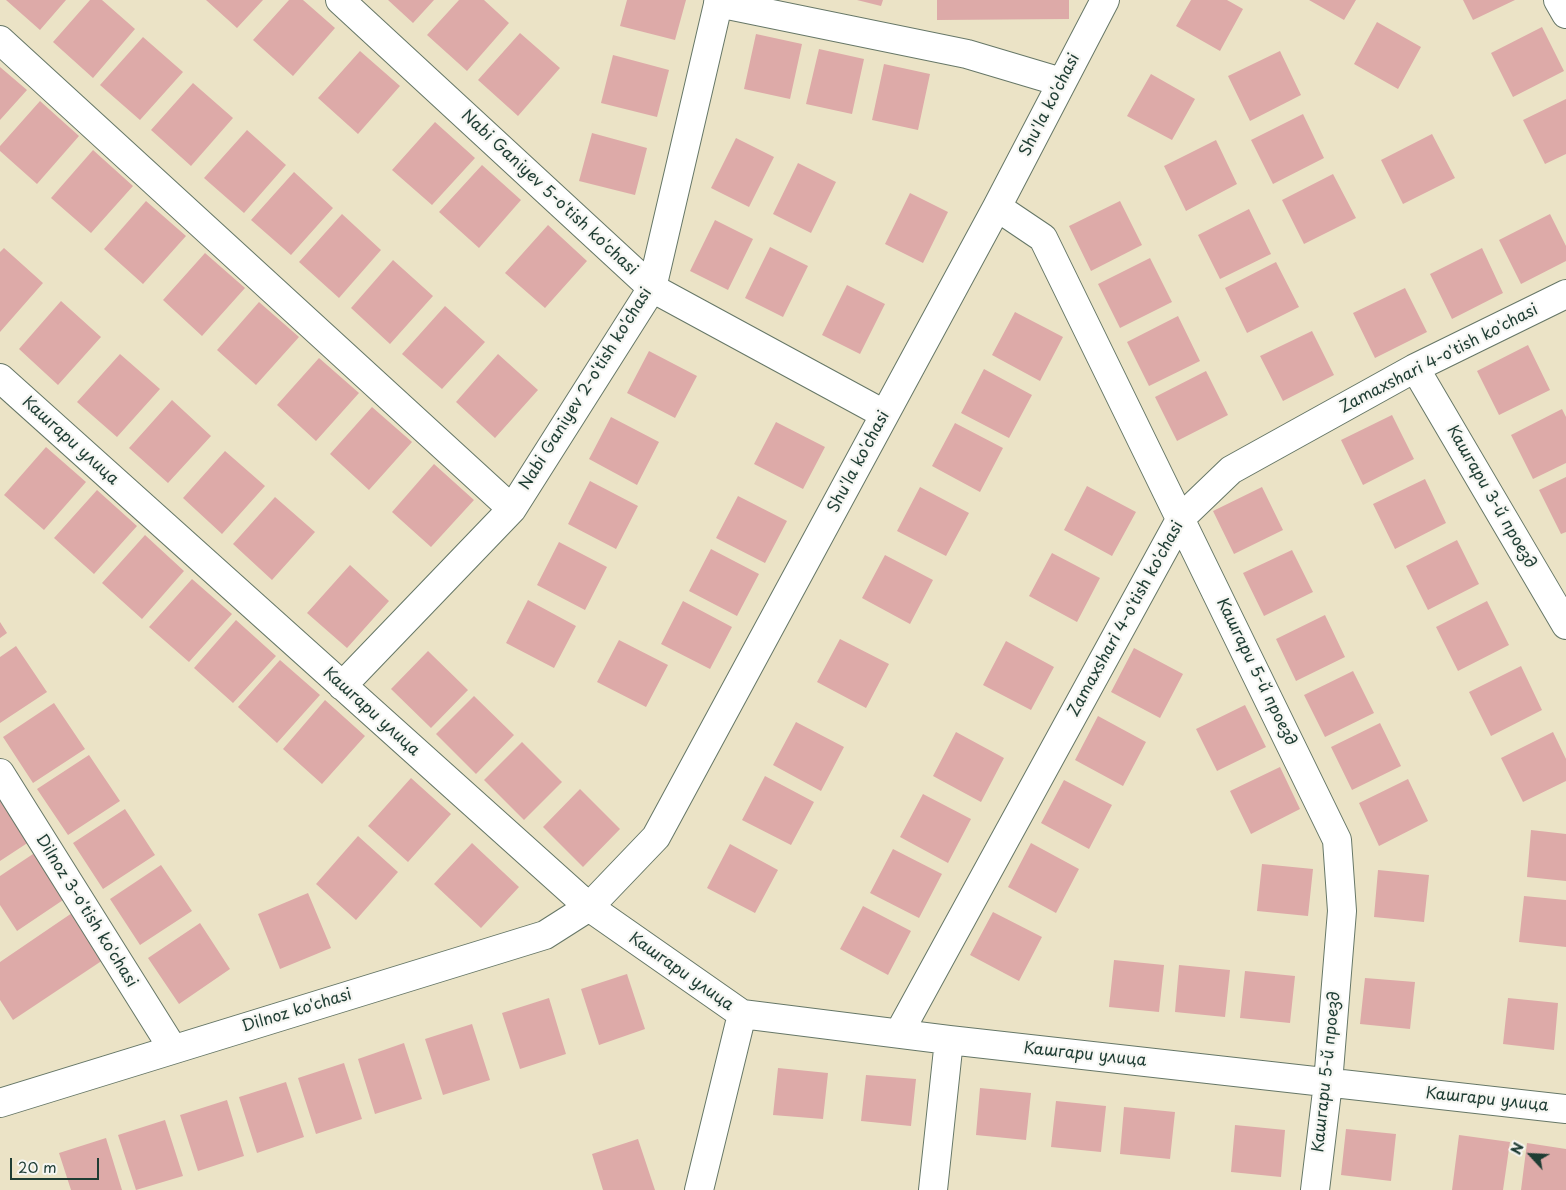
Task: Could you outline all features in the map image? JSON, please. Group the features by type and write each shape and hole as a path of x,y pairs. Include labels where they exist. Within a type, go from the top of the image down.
{"street":[{"name":"Nabi Ganiyev 5-o'tish ko'chasi","path":"340,0 652,288 884,414"},
{"name":"Shu'la ko'chasi","path":"589,907 656,837 997,207 1060,82 1105,0"},
{"path":"1558,0 1566,14"},
{"name":"Nabi Ganiyev 2-o'tish ko'chasi","path":"342,686 512,508 652,288 719,2"},
{"path":"719,2 967,54 1060,82"},
{"path":"0,40 512,508"},
{"name":"Кашгари 5-й проезд","path":"997,207 1043,238 1337,840 1342,911 1328,1083 1315,1190"},
{"name":"Zamaxshari 4-o'tish ko'chasi","path":"899,1033 1181,518 1231,470 1416,368 1566,294"},
{"name":"Кашгари 3-й проезд","path":"1416,368 1566,625"},
{"name":"Кашгари улица","path":"6,392 342,686 589,907 742,1014 949,1040 1566,1109"},
{"name":"Dilnoz 3-o'tish ko'chasi","path":"0,773 172,1049"},
{"name":"Dilnoz ko'chasi","path":"0,1103 545,935 589,907"},
{"path":"698,1190 742,1014"},
{"path":"933,1190 949,1040"}],"building":[{"path":"6,0 66,0 40,30"},
{"path":"90,0 102,0 135,29 93,78 53,42"},
{"path":"206,0 263,0 237,28"},
{"path":"289,0 303,0 335,28 293,76 253,40"},
{"path":"388,0 434,0 413,23"},
{"path":"459,0 484,0 509,23 467,71 427,35"},
{"path":"627,0 686,0 675,40 620,26"},
{"path":"857,0 883,0 881,6"},
{"path":"937,0 1069,0 1069,19 937,20"},
{"path":"1191,0 1227,0 1243,9 1220,51 1176,26"},
{"path":"1309,0 1356,0 1344,20"},
{"path":"1463,0 1515,0 1473,20"},
{"path":"1377,22 1421,47 1398,89 1354,64"},
{"path":"1542,27 1564,71 1513,97 1491,53"},
{"path":"520,33 560,68 518,116 478,80"},
{"path":"756,34 802,44 790,99 744,89"},
{"path":"143,37 183,72 140,120 100,85"},
{"path":"819,49 864,59 852,114 806,104"},
{"path":"360,51 400,86 358,134 318,98"},
{"path":"1280,51 1301,95 1250,121 1228,76"},
{"path":"613,55 669,70 657,117 601,103"},
{"path":"884,64 930,74 918,130 872,120"},
{"path":"0,67 27,90 0,120"},
{"path":"1151,74 1195,99 1172,140 1127,116"},
{"path":"193,83 233,118 191,166 151,130"},
{"path":"1566,99 1566,154 1545,164 1523,120"},
{"path":"40,101 79,136 37,184 0,151 0,146"},
{"path":"1303,114 1324,158 1273,184 1251,140"},
{"path":"435,122 475,158 432,205 392,170"},
{"path":"247,130 286,165 244,213 204,178"},
{"path":"592,133 647,148 635,195 579,181"},
{"path":"1432,134 1455,178 1403,204 1381,160"},
{"path":"736,138 774,157 749,207 711,188"},
{"path":"1216,140 1237,184 1186,211 1164,166"},
{"path":"93,150 133,186 91,233 51,198"},
{"path":"798,163 836,182 811,233 773,214"},
{"path":"482,165 521,200 479,248 439,212"},
{"path":"294,172 333,208 291,255 251,220"},
{"path":"1333,174 1356,218 1304,244 1282,200"},
{"path":"910,193 948,212 923,263 885,244"},
{"path":"146,201 186,236 143,284 104,249"},
{"path":"1120,201 1142,245 1091,271 1069,226"},
{"path":"1249,209 1271,254 1220,279 1198,235"},
{"path":"342,214 381,250 339,298 299,262"},
{"path":"1550,214 1566,246 1566,261 1521,284 1499,240"},
{"path":"715,220 753,239 728,290 690,271"},
{"path":"548,225 587,261 545,308 505,273"},
{"path":"770,247 808,266 783,317 745,298"},
{"path":"4,248 43,283 0,332 0,252"},
{"path":"1482,248 1503,293 1452,319 1430,274"},
{"path":"205,253 245,288 202,336 163,300"},
{"path":"1150,258 1172,302 1120,328 1098,284"},
{"path":"393,260 433,296 390,344 351,308"},
{"path":"1276,262 1299,307 1247,333 1225,288"},
{"path":"847,285 885,304 860,354 822,335"},
{"path":"1405,288 1427,332 1375,358 1353,313"},
{"path":"61,301 101,337 58,385 19,349"},
{"path":"259,302 299,337 256,385 217,350"},
{"path":"445,306 485,342 442,389 402,354"},
{"path":"1015,312 1063,337 1040,381 992,355"},
{"path":"1178,316 1200,361 1149,386 1127,342"},
{"path":"1312,331 1334,375 1283,401 1260,356"},
{"path":"1528,345 1550,390 1499,415 1477,371"},
{"path":"649,351 697,376 675,418 627,393"},
{"path":"120,354 160,389 117,437 77,402"},
{"path":"498,354 538,390 495,438 456,402"},
{"path":"319,358 359,393 316,441 277,405"},
{"path":"984,369 1032,395 1009,438 961,413"},
{"path":"1206,371 1228,415 1177,441 1155,397"},
{"path":"172,400 211,436 168,483 129,448"},
{"path":"372,407 412,442 369,490 330,454"},
{"path":"1562,409 1566,417 1566,463 1533,479 1511,435"},
{"path":"1392,415 1414,459 1363,485 1341,440"},
{"path":"611,417 659,442 637,485 589,459"},
{"path":"776,422 825,447 803,489 754,464"},
{"path":"955,423 1003,448 980,492 932,466"},
{"path":"46,447 86,482 44,530 4,495"},
{"path":"225,451 265,486 222,534 183,498"},
{"path":"434,464 474,500 431,547 392,512"},
{"path":"1566,477 1566,532 1561,534 1539,490"},
{"path":"1425,479 1446,523 1395,549 1373,504"},
{"path":"590,481 638,506 616,549 568,524"},
{"path":"1087,486 1136,512 1112,556 1064,530"},
{"path":"920,487 969,513 946,556 897,531"},
{"path":"1262,487 1283,530 1234,554 1213,511"},
{"path":"97,490 137,526 94,574 54,538"},
{"path":"738,496 787,521 765,563 716,538"},
{"path":"275,497 315,532 272,580 233,544"},
{"path":"145,535 184,571 142,619 102,583"},
{"path":"1457,540 1479,584 1428,610 1406,566"},
{"path":"559,542 607,567 585,610 537,585"},
{"path":"711,549 759,574 737,616 689,591"},
{"path":"1292,550 1313,592 1264,616 1243,573"},
{"path":"1052,553 1100,578 1077,622 1029,596"},
{"path":"885,555 933,580 910,624 862,598"},
{"path":"350,565 389,601 347,648 307,613"},
{"path":"192,579 232,614 189,662 149,627"},
{"path":"528,600 576,626 554,668 506,643"},
{"path":"683,601 732,627 710,669 661,644"},
{"path":"1487,601 1509,645 1458,671 1436,627"},
{"path":"1325,615 1345,657 1296,681 1276,639"},
{"path":"236,620 276,656 233,703 194,668"},
{"path":"0,622 7,633 0,638"},
{"path":"840,639 889,664 866,708 817,682"},
{"path":"619,640 668,665 646,707 597,682"},
{"path":"1006,641 1054,667 1031,710 983,685"},
{"path":"16,646 47,692 0,723 0,657"},
{"path":"1134,648 1183,674 1160,718 1111,692"},
{"path":"428,651 468,690 431,728 391,689"},
{"path":"280,660 320,695 277,743 238,707"},
{"path":"1521,666 1542,710 1491,736 1469,692"},
{"path":"1353,671 1374,713 1325,737 1304,695"},
{"path":"474,696 514,735 476,774 436,734"},
{"path":"325,700 365,736 322,784 283,749"},
{"path":"54,703 85,749 33,783 3,737"},
{"path":"1245,705 1266,747 1217,771 1196,729"},
{"path":"1098,716 1146,742 1123,786 1075,760"},
{"path":"796,722 844,747 821,791 773,765"},
{"path":"1380,723 1401,766 1352,790 1331,747"},
{"path":"956,732 1004,758 981,802 933,776"},
{"path":"1553,732 1566,759 1566,781 1523,802 1501,758"},
{"path":"522,742 562,782 524,820 484,780"},
{"path":"89,755 120,801 68,835 37,789"},
{"path":"1280,767 1300,809 1251,834 1230,791"},
{"path":"765,776 814,802 791,845 742,820"},
{"path":"411,778 451,814 408,862 368,826"},
{"path":"1408,779 1428,821 1379,846 1359,803"},
{"path":"1064,780 1112,805 1089,849 1041,823"},
{"path":"580,789 620,829 583,867 543,827"},
{"path":"0,792 32,840 0,861"},
{"path":"923,794 971,819 948,863 900,837"},
{"path":"125,809 155,855 103,889 73,843"},
{"path":"1531,830 1566,834 1566,881 1527,877"},
{"path":"358,836 398,872 356,920 316,884"},
{"path":"472,843 519,887 481,928 434,884"},
{"path":"1031,843 1079,869 1056,913 1008,887"},
{"path":"730,844 778,870 755,913 707,888"},
{"path":"893,849 942,874 919,918 870,893"},
{"path":"39,850 69,896 17,931 0,905 0,876"},
{"path":"1262,864 1313,869 1308,916 1257,911"},
{"path":"161,865 192,911 140,945 110,899"},
{"path":"1378,870 1429,875 1424,922 1374,917"},
{"path":"308,893 331,948 280,969 258,914"},
{"path":"1524,896 1566,900 1566,947 1519,942"},
{"path":"863,906 911,931 888,975 840,949"},
{"path":"993,912 1042,937 1019,981 970,955"},
{"path":"72,913 103,960 13,1020 0,1000 0,962"},
{"path":"200,923 230,969 179,1004 148,958"},
{"path":"1114,960 1164,965 1159,1012 1109,1007"},
{"path":"1179,965 1230,970 1225,1017 1175,1012"},
{"path":"1245,971 1295,976 1290,1023 1240,1018"},
{"path":"627,974 645,1029 599,1045 581,989"},
{"path":"1365,978 1415,982 1410,1029 1360,1024"},
{"path":"549,998 566,1054 520,1069 502,1013"},
{"path":"1508,998 1558,1003 1554,1050 1503,1044"},
{"path":"472,1024 490,1080 443,1095 425,1039"},
{"path":"404,1043 422,1099 375,1114 358,1059"},
{"path":"344,1063 362,1119 316,1134 298,1078"},
{"path":"778,1068 828,1073 823,1119 773,1115"},
{"path":"866,1075 916,1079 911,1126 861,1121"},
{"path":"286,1082 304,1137 257,1153 239,1097"},
{"path":"980,1088 1031,1093 1026,1140 976,1135"},
{"path":"227,1100 244,1156 198,1171 180,1115"},
{"path":"1056,1101 1106,1106 1101,1152 1051,1147"},
{"path":"1124,1107 1175,1112 1170,1159 1120,1154"},
{"path":"165,1120 183,1176 136,1190 118,1135"},
{"path":"1235,1125 1285,1130 1281,1177 1231,1172"},
{"path":"1346,1129 1396,1134 1391,1181 1341,1175"},
{"path":"1459,1135 1510,1142 1503,1190 1452,1190"},
{"path":"106,1138 122,1190 71,1190 59,1153"},
{"path":"638,1139 655,1190 603,1190 592,1154"},
{"path":"1527,1143 1566,1149 1566,1190 1521,1190"}]}
